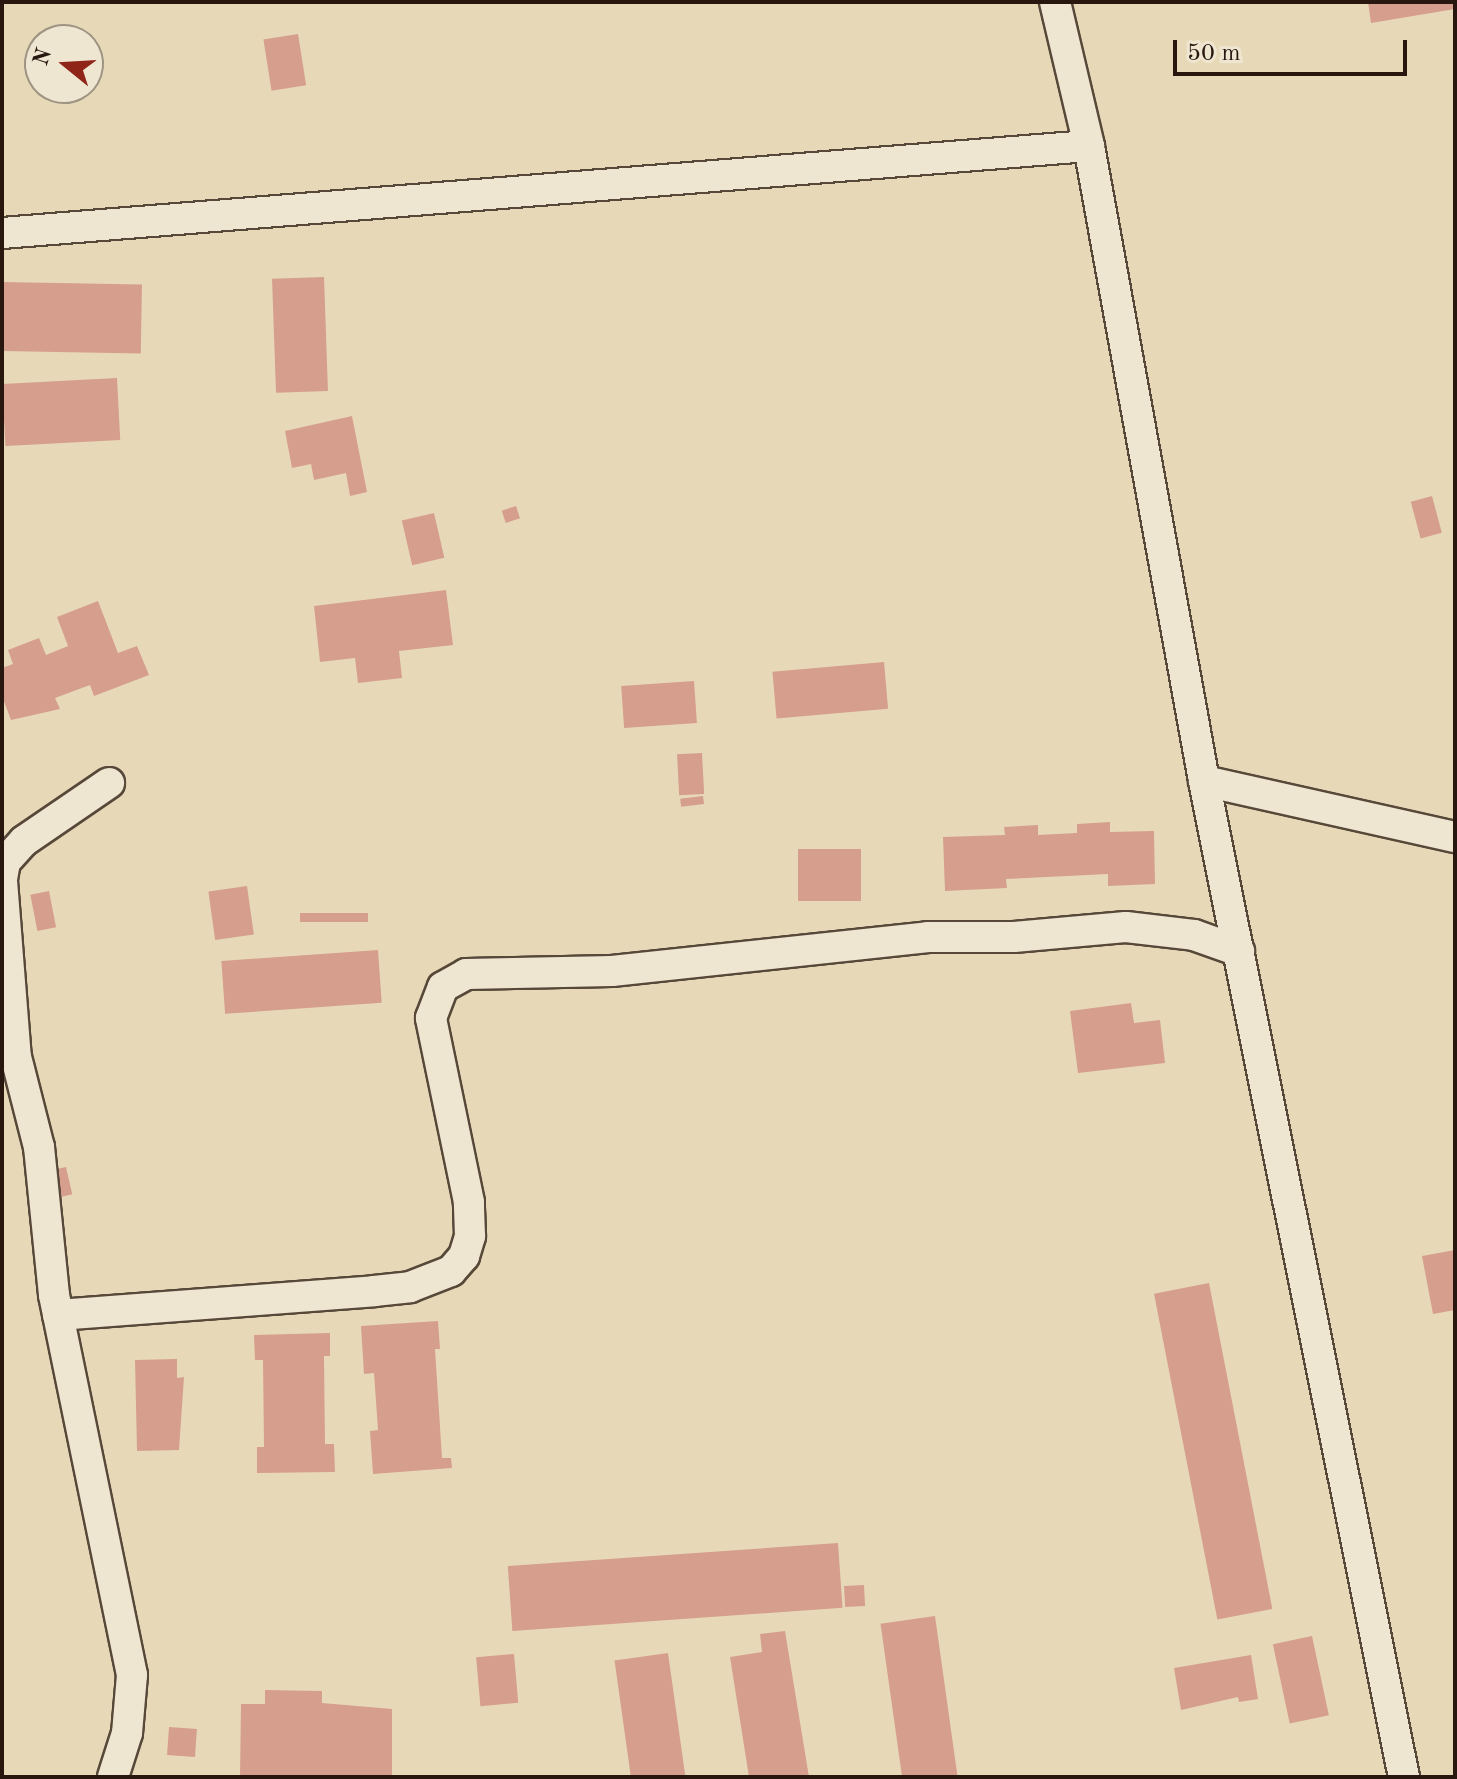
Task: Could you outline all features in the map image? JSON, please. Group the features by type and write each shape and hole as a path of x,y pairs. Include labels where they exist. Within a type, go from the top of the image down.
{"street":[{"path":"1055,2 1089,146 1204,781 1404,1777"},
{"path":"2,233 1089,146"},
{"path":"1204,781 1455,837"},
{"path":"109,783 24,841 5,862 2,880 16,1057 39,1147 58,1315 132,1675 127,1733 113,1777"},
{"path":"58,1315 410,1287 451,1271 464,1256 470,1236 469,1202 431,1018 443,987 466,974 612,971 938,936 1014,937 1126,927 1194,935 1239,951"}],"building":[{"path":"1368,2 1455,2 1455,9 1371,23"},
{"path":"298,34 306,85 272,91 263,39"},
{"path":"324,277 328,391 276,393 272,279"},
{"path":"2,282 142,284 141,353 2,351"},
{"path":"117,378 120,440 5,446 2,384"},
{"path":"352,416 367,492 350,496 346,473 314,480 311,464 292,468 285,431"},
{"path":"1432,496 1442,533 1421,538 1411,502"},
{"path":"516,506 520,518 506,523 502,511"},
{"path":"434,513 444,558 412,565 402,520"},
{"path":"446,590 453,645 399,651 402,678 358,683 355,658 320,662 314,606"},
{"path":"98,601 118,653 137,646 149,675 94,696 90,685 55,698 60,709 11,720 2,696 2,668 13,664 8,650 39,638 46,655 68,646 57,617"},
{"path":"884,662 888,709 777,719 772,672"},
{"path":"694,681 697,723 624,728 621,686"},
{"path":"702,753 704,794 679,795 677,754"},
{"path":"703,796 704,804 681,807 680,799"},
{"path":"1110,822 1110,832 1154,831 1155,884 1108,886 1108,874 1006,879 1007,888 945,891 943,837 1005,835 1004,827 1038,825 1038,835 1077,833 1077,824"},
{"path":"798,849 861,849 861,901 798,901"},
{"path":"247,886 254,935 215,940 208,891"},
{"path":"49,891 56,927 37,931 30,895"},
{"path":"300,913 368,913 368,922 300,922"},
{"path":"378,950 382,1003 225,1014 221,961"},
{"path":"1131,1003 1134,1023 1160,1020 1165,1063 1078,1073 1070,1011"},
{"path":"66,1167 72,1194 58,1198 51,1170"},
{"path":"1455,1250 1455,1310 1433,1314 1422,1256"},
{"path":"1209,1283 1272,1609 1217,1620 1154,1294"},
{"path":"438,1321 440,1349 435,1349 442,1458 451,1458 452,1468 373,1474 370,1431 378,1430 374,1373 364,1374 361,1326"},
{"path":"330,1333 330,1356 324,1356 325,1444 334,1444 335,1472 257,1473 257,1447 264,1447 263,1360 255,1360 254,1335"},
{"path":"177,1359 177,1378 184,1377 179,1450 137,1451 135,1360"},
{"path":"838,1543 843,1608 512,1631 508,1566"},
{"path":"864,1585 865,1606 845,1607 844,1586"},
{"path":"935,1616 958,1776 902,1777 881,1624"},
{"path":"785,1631 809,1777 749,1777 730,1657 762,1652 760,1634"},
{"path":"1312,1636 1329,1715 1290,1724 1273,1644"},
{"path":"668,1653 685,1777 631,1777 615,1661"},
{"path":"514,1654 518,1703 480,1706 476,1657"},
{"path":"1251,1655 1258,1699 1239,1702 1238,1697 1181,1710 1174,1668"},
{"path":"265,1690 322,1691 322,1703 392,1709 392,1777 240,1777 241,1704 265,1704"},
{"path":"169,1727 197,1729 195,1757 167,1755"}]}
